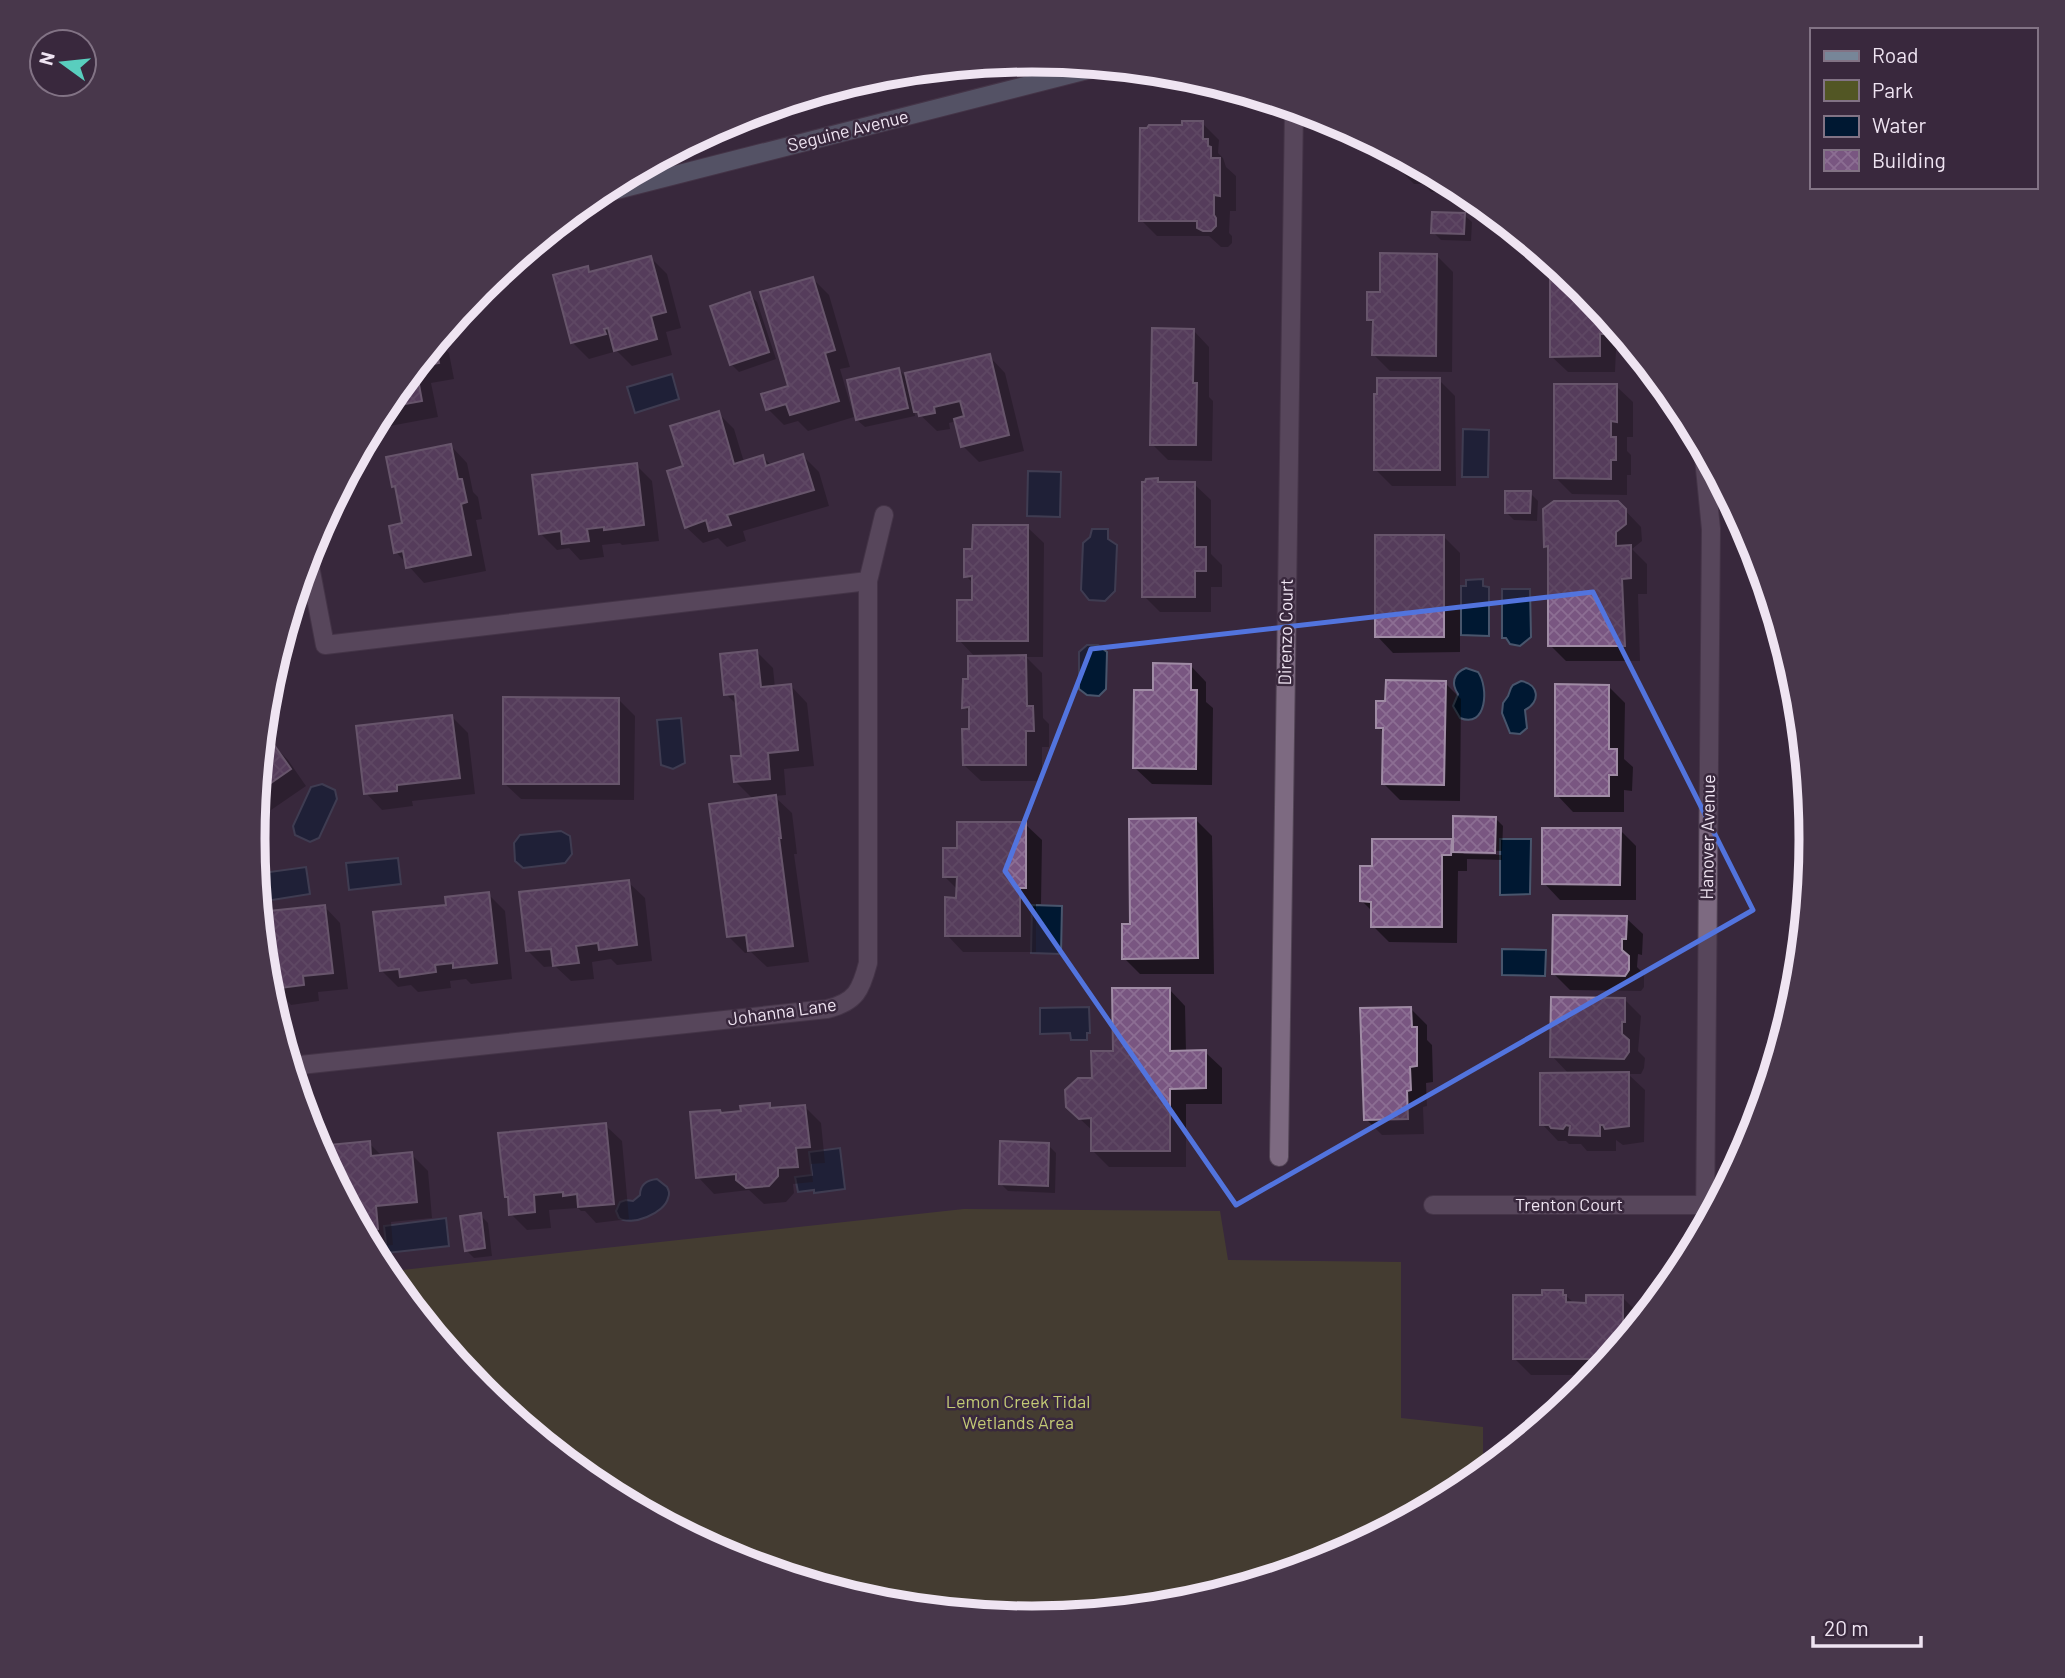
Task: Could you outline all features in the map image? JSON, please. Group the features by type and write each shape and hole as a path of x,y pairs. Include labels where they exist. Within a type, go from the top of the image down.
{"street":[{"name":"Seguine Avenue","path":"630,187 1076,73"},
{"name":"Direnzo Court","path":"1279,1157 1294,118"},
{"name":"Hanover Avenue","path":"1705,470 1711,529 1705,1205"},
{"name":"Johanna Lane","path":"299,1065 827,1009 843,1005 854,998 863,981 868,962 868,581 884,515"},
{"path":"312,577 325,645 868,581"},
{"name":"Trenton Court","path":"1433,1205 1705,1205"}],"highlighted area":[{"path":"1593,592 1753,910 1236,1205 1005,871 1091,649"}],"green space":[{"name":"Lemon Creek Tidal Wetlands Area","path":"964,1209 1220,1211 1228,1260 1401,1262 1401,1418 1483,1427 1483,1460 1416,1503 1326,1548 1279,1566 1182,1592 1083,1605 1032,1606 982,1605 883,1592 786,1566 739,1548 693,1527 606,1477 565,1448 490,1382 424,1306 399,1270"}],"water":[{"path":"672,374 679,399 635,413 627,387"},
{"path":"1463,429 1489,430 1488,477 1462,477"},
{"path":"1028,471 1061,472 1060,517 1027,516"},
{"path":"1092,529 1108,529 1108,539 1117,545 1115,591 1105,601 1089,600 1081,590 1083,543 1090,537"},
{"path":"1483,579 1483,586 1489,587 1489,636 1461,635 1461,586 1466,586 1466,580"},
{"path":"1502,589 1530,589 1531,637 1520,646 1510,644 1506,638 1502,638"},
{"path":"1087,645 1098,645 1107,652 1106,689 1099,696 1087,695 1079,689 1079,652"},
{"path":"1466,668 1478,672 1484,687 1480,712 1476,718 1469,720 1460,718 1453,706 1458,694 1454,679"},
{"path":"1521,681 1534,689 1536,698 1525,710 1527,728 1520,734 1510,733 1502,713 1503,703 1513,685"},
{"path":"681,718 685,763 673,769 661,765 657,720"},
{"path":"322,784 335,790 337,799 319,838 310,842 295,835 293,826 311,787"},
{"path":"561,831 570,836 572,854 565,863 523,868 515,861 514,843 520,835"},
{"path":"1500,839 1531,839 1530,894 1500,895"},
{"path":"398,858 401,884 349,890 346,863"},
{"path":"306,867 310,894 268,901 266,872"},
{"path":"1032,905 1062,906 1061,954 1031,953"},
{"path":"1502,949 1546,950 1545,976 1502,975"},
{"path":"1089,1007 1090,1033 1087,1033 1087,1040 1071,1040 1070,1033 1040,1034 1040,1008"},
{"path":"840,1148 845,1189 798,1192 795,1177 812,1175 809,1152"},
{"path":"657,1179 669,1192 666,1204 639,1220 619,1218 616,1211 620,1202 633,1201 640,1195 645,1183"},
{"path":"446,1218 449,1246 387,1253 384,1226"}],"building":[{"path":"1182,121 1203,121 1203,139 1208,139 1211,158 1220,158 1220,196 1214,195 1216,226 1211,231 1197,228 1197,221 1139,221 1140,128 1147,128 1149,125 1182,125"},
{"path":"1432,212 1465,213 1464,234 1431,233"},
{"path":"1380,253 1437,254 1436,356 1372,355 1373,320 1367,320 1367,292 1380,292"},
{"path":"651,256 666,312 651,316 657,339 614,351 608,328 604,329 606,334 571,343 553,275 588,266 589,272"},
{"path":"1550,273 1606,329 1606,334 1600,334 1600,356 1550,357"},
{"path":"813,277 835,350 825,353 839,401 790,415 786,404 766,410 761,394 788,386 760,292"},
{"path":"750,292 769,352 730,365 710,306"},
{"path":"1152,328 1194,329 1196,445 1150,445"},
{"path":"990,354 1009,435 961,447 954,419 964,416 960,401 934,407 935,413 919,416 918,412 914,412 905,373"},
{"path":"437,356 439,363 430,365"},
{"path":"899,368 908,408 856,420 847,380"},
{"path":"1377,378 1440,378 1440,470 1374,470 1374,394 1377,394"},
{"path":"418,380 422,401 401,405"},
{"path":"1554,384 1617,384 1617,422 1611,421 1611,437 1616,437 1616,460 1611,460 1611,479 1554,478"},
{"path":"719,411 734,464 763,455 766,466 803,454 814,490 727,515 731,525 709,531 706,520 685,528 667,471 683,466 670,426"},
{"path":"451,444 458,479 462,479 467,502 461,504 471,555 406,568 403,551 394,553 389,526 402,523 386,457"},
{"path":"637,463 644,525 604,530 604,527 587,529 589,541 562,544 561,531 539,534 532,475"},
{"path":"1158,478 1158,482 1195,482 1195,547 1206,547 1206,571 1195,571 1195,597 1142,597 1142,482"},
{"path":"1505,491 1531,491 1530,513 1505,513"},
{"path":"1554,501 1618,501 1626,509 1626,524 1616,532 1616,546 1631,545 1631,578 1622,579 1625,646 1548,646 1548,546 1544,547 1543,509"},
{"path":"973,525 1028,525 1028,641 957,641 957,600 972,600 972,576 964,577 964,549 972,549"},
{"path":"1375,535 1444,535 1444,637 1375,637"},
{"path":"757,650 761,687 791,684 798,750 768,753 770,779 734,782 731,756 741,756 735,694 724,695 720,654"},
{"path":"1026,655 1027,706 1033,706 1034,731 1026,731 1026,765 963,765 962,729 969,729 969,707 962,708 963,679 968,679 968,656"},
{"path":"1153,663 1191,664 1191,690 1197,690 1196,769 1133,768 1134,690 1153,690"},
{"path":"1386,680 1446,681 1444,785 1382,784 1383,728 1376,728 1376,701 1385,701"},
{"path":"1555,684 1609,685 1609,749 1617,749 1617,775 1609,775 1609,796 1555,796"},
{"path":"503,697 619,698 619,784 503,784"},
{"path":"452,715 460,778 397,785 397,791 364,794 356,726"},
{"path":"272,742 291,769 267,785"},
{"path":"776,795 793,946 748,951 746,935 727,937 709,804"},
{"path":"1799,806 1800,829 1797,829"},
{"path":"1453,816 1496,817 1495,853 1453,852"},
{"path":"1196,818 1198,958 1122,959 1122,924 1130,924 1129,819"},
{"path":"957,822 1026,822 1026,888 1020,888 1020,936 945,936 945,897 956,898 957,877 943,877 943,848 957,848"},
{"path":"1542,828 1621,828 1620,885 1542,884"},
{"path":"1372,839 1452,839 1451,855 1442,855 1442,927 1371,927 1371,902 1360,901 1360,866 1372,866"},
{"path":"629,880 637,945 599,950 598,943 576,946 579,963 553,966 551,949 526,951 519,892"},
{"path":"489,892 497,963 453,968 453,963 435,965 436,972 400,977 399,969 380,971 373,912 446,905 445,897"},
{"path":"325,905 333,973 303,976 304,985 280,988 269,911"},
{"path":"1553,915 1627,916 1626,939 1622,939 1622,950 1629,956 1629,970 1625,976 1552,974"},
{"path":"1112,988 1170,988 1170,1051 1206,1050 1206,1088 1170,1089 1170,1151 1091,1151 1091,1118 1079,1119 1066,1107 1065,1090 1078,1078 1092,1078 1091,1051 1113,1051"},
{"path":"1551,997 1625,998 1622,1034 1629,1040 1629,1052 1624,1059 1550,1057"},
{"path":"1411,1007 1412,1027 1417,1027 1417,1066 1410,1067 1408,1119 1364,1120 1360,1008"},
{"path":"1629,1072 1629,1126 1605,1129 1600,1125 1600,1136 1569,1135 1570,1126 1566,1125 1563,1129 1540,1125 1540,1073"},
{"path":"770,1103 770,1108 805,1105 810,1147 796,1148 798,1167 778,1168 778,1176 769,1186 746,1188 736,1180 736,1174 696,1178 690,1112 741,1111 740,1106"},
{"path":"606,1123 614,1204 578,1207 577,1194 563,1196 563,1192 534,1195 535,1212 509,1215 498,1133"},
{"path":"370,1141 371,1156 412,1152 417,1202 376,1206 378,1229 372,1229 329,1145"},
{"path":"1000,1141 1049,1143 1048,1186 999,1184"},
{"path":"481,1213 485,1248 465,1251 460,1216"},
{"path":"1542,1290 1563,1290 1566,1302 1586,1303 1586,1295 1623,1295 1623,1328 1596,1359 1513,1359 1513,1295 1542,1295"}]}
